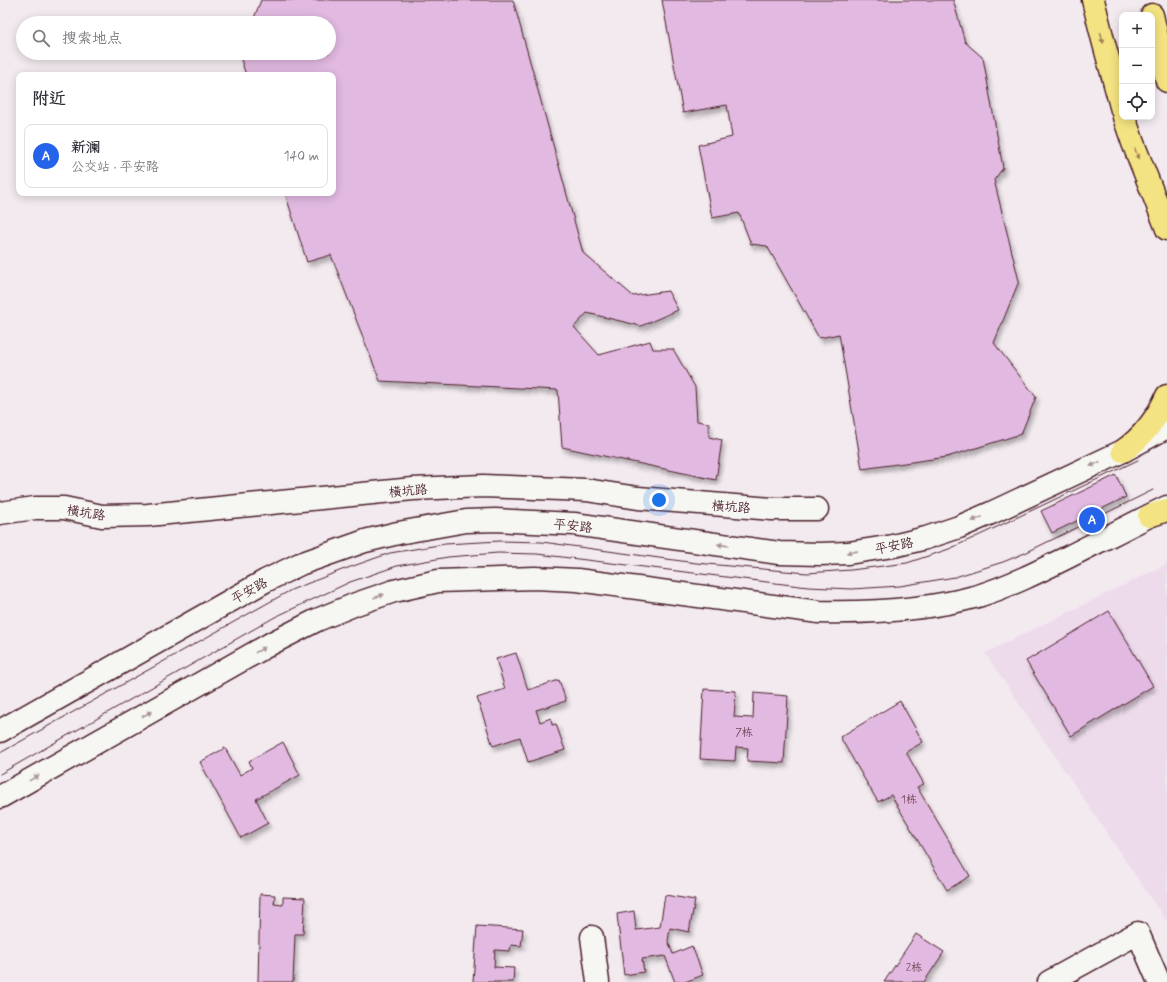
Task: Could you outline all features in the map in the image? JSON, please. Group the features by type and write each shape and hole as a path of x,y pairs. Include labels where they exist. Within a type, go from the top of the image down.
{"main road":[{"path":"1093,0 1102,40 1119,100"},
{"path":"1149,0 1151,12"},
{"path":"1155,28 1167,81"},
{"path":"1125,120 1167,229"},
{"path":"1123,451 1136,442 1146,431 1155,419 1167,396"},
{"name":"平安路","path":"0,731 265,581 300,564 365,541 398,533 466,521 494,520 574,524 779,552 820,554 848,553 926,538 959,527 1123,451 1167,427"},
{"name":"横坑路","path":"0,513 35,508 64,508 102,516 148,515 413,489 482,486 586,490 638,498 772,509 818,509"},
{"path":"0,797 272,644 318,620 356,604 394,591 438,582 535,578 584,581 819,612 844,613 917,607 963,600 1007,586 1161,511"},
{"path":"1049,982 1138,933 1159,982"},
{"path":"592,937 598,982"}],"shaded area":[{"path":"1167,564 1167,922 985,653"}],"building":[{"path":"261,0 513,0 583,253 633,296 668,291 678,310 641,326 587,313 574,327 599,355 650,341 653,349 673,349 695,387 697,421 709,423 709,437 722,440 716,480 562,447 558,390 380,381 331,255 307,262 286,196 336,196 336,72 245,72 241,60 336,60 336,16 255,16"},
{"path":"662,0 953,0 965,42 983,58 1003,168 994,180 1019,281 994,343 1036,397 1021,434 947,457 862,469 839,334 819,338 767,246 751,244 739,213 712,218 698,145 732,137 727,105 683,113"},
{"path":"1116,475 1126,497 1052,533 1041,511"},
{"path":"1109,611 1153,686 1071,736 1026,661"},
{"path":"516,653 528,690 559,680 566,701 536,710 540,722 551,718 552,725 556,724 565,750 528,762 520,737 493,746 477,698 505,689 496,659"},
{"path":"704,689 736,691 734,717 753,718 754,693 788,696 784,763 747,761 748,748 736,747 735,761 700,759"},
{"path":"900,701 923,742 906,752 924,784 917,787 970,876 947,890 891,795 878,802 840,737"},
{"path":"283,742 300,775 256,799 268,823 241,838 200,762 225,748 240,775 252,768 249,761"},
{"path":"260,894 275,895 274,904 283,905 283,897 305,898 303,934 295,934 293,982 258,982"},
{"path":"665,895 695,900 689,932 670,928 668,941 673,954 692,946 703,975 685,982 675,982 665,956 642,959 644,972 624,975 617,914 634,911 636,930 660,927"},
{"path":"477,926 523,929 521,946 511,945 510,951 495,950 494,967 514,968 513,982 473,982"},
{"path":"916,934 944,952 924,982 884,982"}],"tram line":[{"path":"0,753 291,590 390,553 445,544 500,541 542,542 696,563 807,573 851,570 907,563 949,549 1138,460"},
{"path":"0,774 275,617 350,582 397,566 448,557 498,553 537,554 808,587 852,589 900,586 955,577 1003,562 1025,553 1153,490"}],"place":[{"name":"新澜","path":"1092,520"}]}
